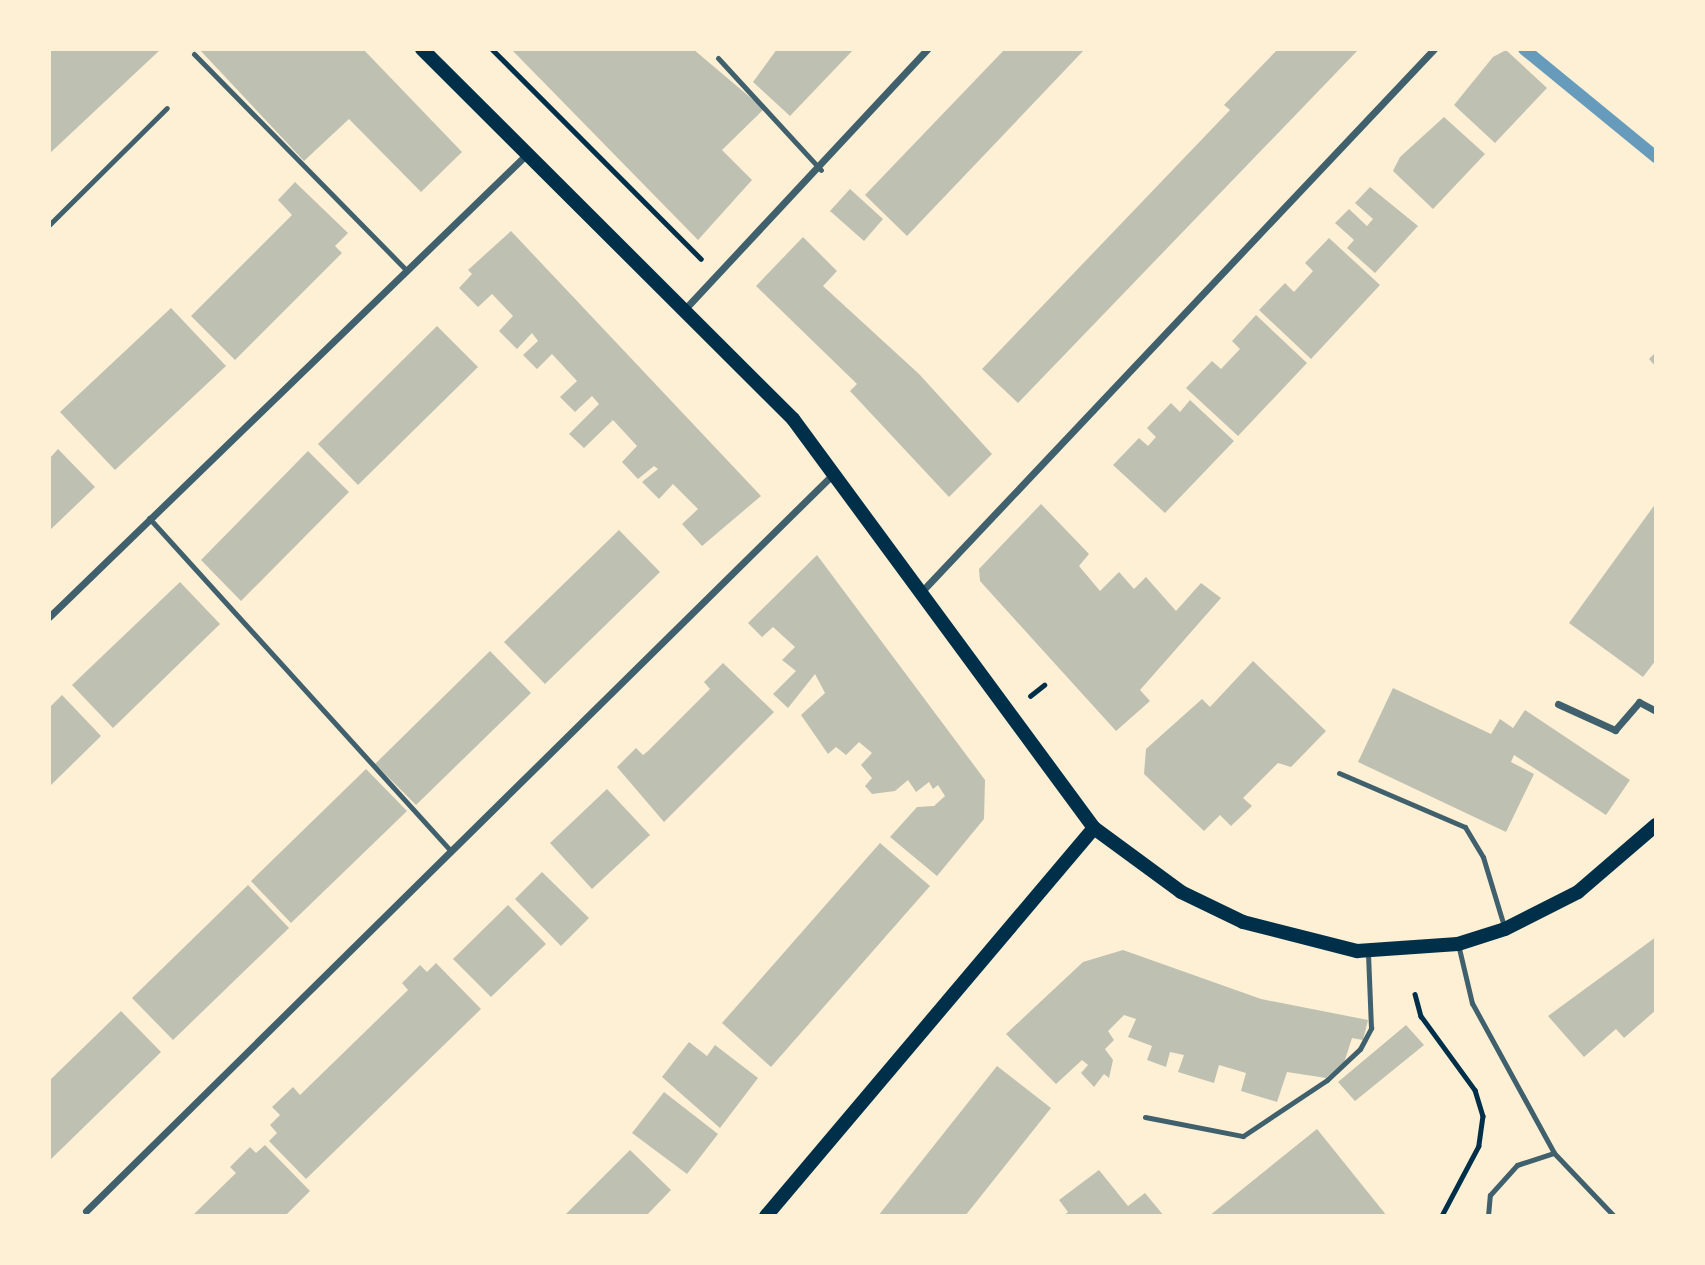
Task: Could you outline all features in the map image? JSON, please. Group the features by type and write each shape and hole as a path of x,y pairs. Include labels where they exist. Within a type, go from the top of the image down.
{"main road":[{"path":"428,51 684,310 837,470 1094,828 1181,892 1243,922 1368,952 1458,944 1505,929 1578,892 1656,825"},
{"path":"766,1216 1094,828"}],"street":[{"path":"684,310 821,170 927,49"},
{"path":"924,589 1434,49"},
{"path":"49,617 405,268 527,153"},
{"path":"86,1211 837,470"},
{"path":"1558,704 1615,730 1639,702 1656,711"}],"lane":[{"path":"194,54 405,268"},
{"path":"718,58 821,170"},
{"path":"49,225 167,108"},
{"path":"149,518 451,851"},
{"path":"1339,773 1465,827 1483,857 1505,929"},
{"path":"1458,944 1472,1003 1553,1153 1615,1216"},
{"path":"1145,1117 1243,1136 1327,1080 1360,1049 1371,1028 1368,952"},
{"path":"1488,1216 1490,1195 1517,1165 1553,1153"}],"path":[{"path":"492,49 717,276"},
{"path":"1415,994 1421,1016 1475,1090 1483,1116 1479,1146 1442,1216"}],"building":[{"path":"49,49 161,49 49,154"},
{"path":"199,49 363,49 462,152 421,192 349,119 304,161"},
{"path":"511,49 693,49 764,109 722,150 752,180 698,240"},
{"path":"777,49 854,49 790,116 753,82"},
{"path":"1005,49 1085,49 907,236 865,195"},
{"path":"1278,49 1359,49 1018,403 982,369 1230,110 1224,105"},
{"path":"1506,50 1547,88 1495,143 1454,105 1493,57"},
{"path":"1444,117 1485,154 1433,209 1393,171 1400,157"},
{"path":"295,182 348,233 335,246 342,253 235,360 191,316 292,215 278,200"},
{"path":"1370,187 1418,226 1375,273 1347,248 1354,240 1335,223 1349,209 1367,226 1373,219 1355,203"},
{"path":"850,189 883,219 864,241 830,211"},
{"path":"511,231 761,496 702,546 682,524 698,509 673,484 659,499 642,482 658,469 654,466 638,479 622,462 637,446 613,420 584,448 569,434 599,404 592,396 575,412 560,397 577,381 552,354 537,369 523,355 538,341 532,333 517,349 499,331 513,316 492,294 478,307 459,288 472,274 468,270"},
{"path":"803,237 837,271 823,286 919,374 992,454 949,497 850,391 857,384 756,286"},
{"path":"1329,238 1380,285 1311,359 1259,310 1285,283 1294,292 1313,271 1305,263"},
{"path":"171,308 226,366 115,470 60,412"},
{"path":"1256,315 1307,363 1238,436 1186,388 1212,361 1221,369 1240,349 1232,341"},
{"path":"437,326 478,367 358,485 318,444"},
{"path":"1656,352 1656,367 1649,359"},
{"path":"1190,400 1234,441 1165,513 1113,465 1139,438 1148,446 1156,437 1147,428 1171,403 1180,412"},
{"path":"58,449 95,487 49,531 49,459"},
{"path":"308,451 349,492 241,601 201,560"},
{"path":"1656,503 1656,660 1643,677 1569,623"},
{"path":"1041,504 1089,554 1079,566 1100,591 1119,572 1134,589 1146,577 1176,611 1201,583 1221,598 1140,690 1150,701 1116,731 980,581 979,569"},
{"path":"619,530 660,572 545,684 504,642"},
{"path":"817,555 985,780 984,819 937,876 890,837 917,807 934,806 945,796 938,785 933,789 929,782 916,792 908,780 895,791 872,794 865,786 872,778 861,765 872,753 859,742 846,755 836,747 828,754 801,715 825,693 815,674 788,708 773,694 796,671 782,660 795,647 773,627 762,637 748,623"},
{"path":"180,582 220,624 113,728 72,685"},
{"path":"490,651 531,693 416,805 375,764"},
{"path":"1253,661 1326,731 1291,767 1278,763 1243,798 1252,806 1231,826 1220,815 1204,831 1144,774 1146,749 1202,699 1210,707"},
{"path":"723,663 774,712 664,822 617,767 636,748 643,755 648,751 710,689 704,682"},
{"path":"1393,688 1491,734 1500,719 1513,728 1525,710 1630,780 1606,815 1514,755 1511,762 1534,774 1506,832 1358,762"},
{"path":"62,695 101,736 49,787 49,708"},
{"path":"366,769 407,811 291,923 251,881"},
{"path":"607,789 650,835 592,889 550,843"},
{"path":"880,843 930,886 771,1067 722,1023"},
{"path":"542,872 589,918 561,946 515,899"},
{"path":"248,885 289,928 173,1040 132,998"},
{"path":"508,905 546,944 491,997 453,959"},
{"path":"1656,937 1656,1010 1624,1038 1616,1029 1584,1057 1548,1016"},
{"path":"1123,950 1261,999 1368,1020 1363,1040 1352,1038 1344,1063 1326,1078 1287,1072 1277,1102 1241,1091 1246,1073 1219,1065 1214,1083 1178,1072 1184,1055 1170,1052 1166,1067 1147,1060 1152,1046 1128,1037 1136,1019 1124,1015 1108,1031 1114,1040 1105,1049 1113,1060 1109,1078 1104,1074 1094,1087 1081,1073 1088,1065 1082,1060 1056,1084 1006,1034 1083,962"},
{"path":"436,963 481,1009 306,1179 269,1141 277,1133 270,1125 280,1115 272,1107 293,1087 300,1095 408,990 402,983 420,965 427,972"},
{"path":"121,1011 161,1052 49,1161 49,1081"},
{"path":"1406,1025 1424,1045 1355,1101 1338,1082"},
{"path":"689,1042 707,1056 715,1045 758,1078 720,1128 662,1077"},
{"path":"997,1066 1051,1108 965,1216 878,1216"},
{"path":"664,1092 718,1134 687,1174 632,1133"},
{"path":"1317,1129 1387,1216 1209,1216"},
{"path":"265,1145 310,1191 285,1216 192,1216 236,1173 230,1167 250,1147 256,1153"},
{"path":"630,1150 671,1190 646,1216 564,1216"},
{"path":"1099,1170 1128,1206 1145,1193 1164,1216 1063,1216 1068,1212 1059,1200"}],"waterway":[{"path":"1524,49 1656,157"}]}
